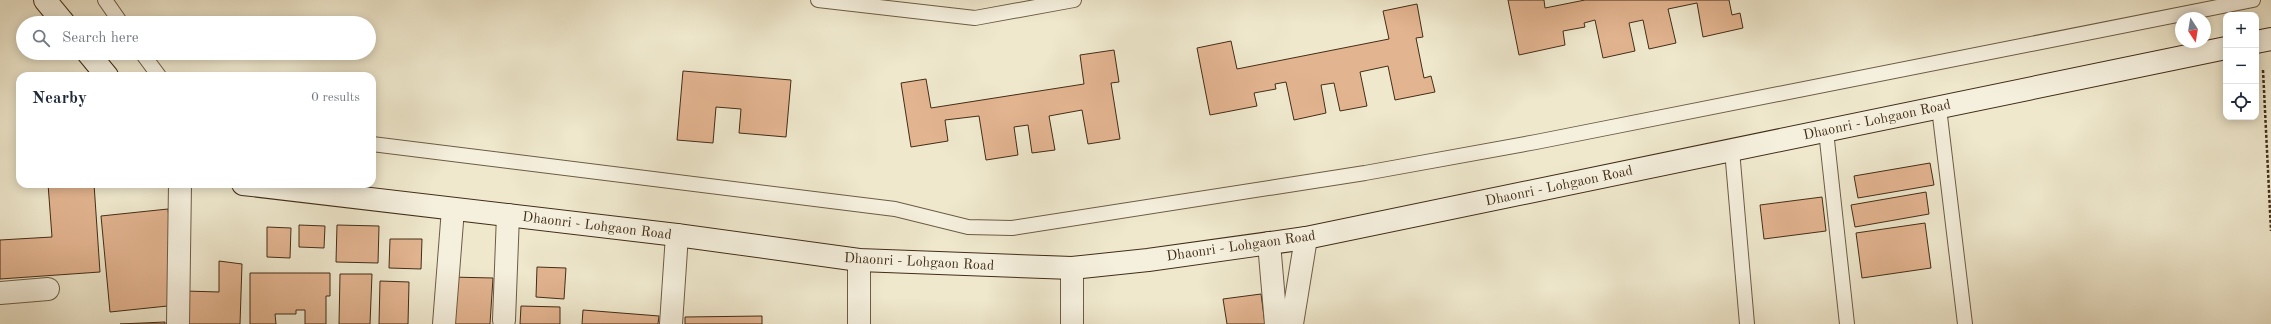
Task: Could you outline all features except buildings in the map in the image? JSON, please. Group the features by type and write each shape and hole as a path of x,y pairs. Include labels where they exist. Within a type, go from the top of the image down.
{"main road":[{"path":"45,0 58,16"},
{"name":"Dhaonri - Lohgaon Road","path":"277,188 676,235 859,260 1072,268 1306,238 2223,49"},
{"path":"94,60 104,72"},
{"path":"178,324 180,188"},
{"path":"444,324 453,209"},
{"path":"504,320 508,215"},
{"path":"671,324 676,235"},
{"path":"1292,324 1306,238"},
{"path":"1269,243 1276,324"},
{"path":"859,260 859,324"},
{"path":"1072,268 1072,324"},
{"path":"0,293 48,289"}],"lane":[{"path":"105,0 116,16"},
{"path":"818,0 975,18 1074,0"},
{"path":"376,144 895,209 968,227 1012,228 1365,173 1520,145 2253,0"},
{"path":"147,60 156,72"},
{"path":"1939,108 1966,324"},
{"path":"1826,131 1847,324"},
{"path":"1732,150 1747,324"}],"path":[{"path":"2263,41 2271,231"}]}
